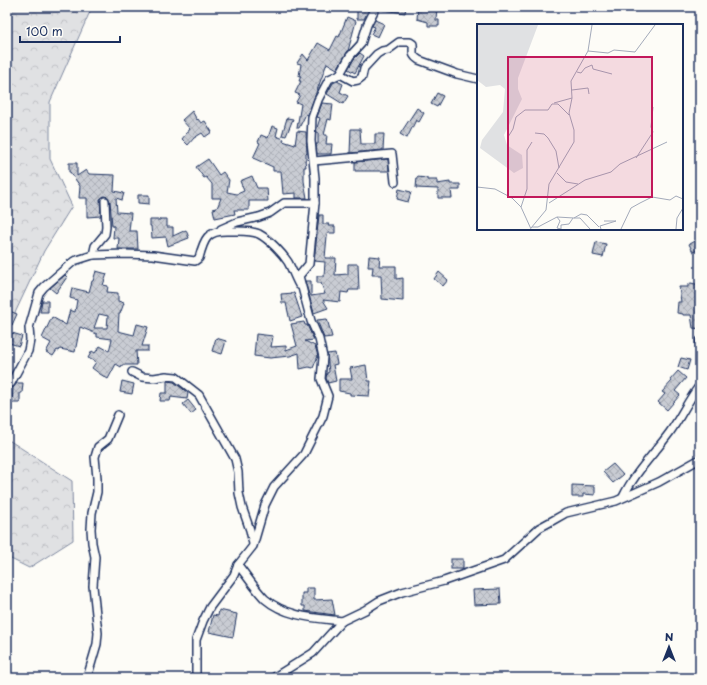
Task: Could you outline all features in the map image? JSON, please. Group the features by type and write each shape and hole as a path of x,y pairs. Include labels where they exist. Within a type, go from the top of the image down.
{"street":[{"path":"196,678 196,640 210,606 253,546 265,505 274,486 304,454 322,416 328,396 321,379 323,357 319,339 311,321 299,276 309,264 315,203 314,161 311,141 312,117 318,100 329,79 340,74 350,56 361,44 367,25 376,7"},
{"path":"340,74 353,81 358,80 362,77 364,68 377,54 388,50 399,42 410,42 413,44 412,53 414,57 419,60 477,80"},
{"path":"314,161 392,154 395,182"},
{"path":"93,256 95,246 105,234 105,201"},
{"path":"7,386 11,383 28,352 30,340 29,328 40,293 44,287 74,261 93,256 125,254 153,255 195,261 199,258 203,244 207,237 217,230 237,222 270,213 284,203 315,203"},
{"path":"217,230 245,231 259,234 288,262 304,296"},
{"path":"700,341 700,349"},
{"path":"132,372 142,377 176,377 200,395 235,459 238,472 239,493 253,546"},
{"path":"623,497 635,475 669,433 700,385"},
{"path":"87,678 98,638 93,586 95,557 91,529 92,513 97,492 95,457 98,447 108,439 118,415"},
{"path":"273,678 313,653 342,621 390,596 504,560 539,528 566,513 616,501 659,482 700,459"},
{"path":"238,565 256,589 267,600 284,609 308,618 342,621"}],"green space":[{"path":"7,7 92,7 50,102 50,159 72,206 44,251 7,330"},
{"path":"7,439 72,481 73,540 29,568 7,557"}],"building":[{"path":"357,7 370,7 364,19 357,19"},
{"path":"384,7 406,7 405,13 383,10"},
{"path":"418,7 437,7 436,20 439,20 439,26 428,26 428,22 417,19"},
{"path":"347,17 356,21 348,51 337,69 327,63 308,115 306,114 299,128 297,128 301,104 296,102 300,95 295,93 301,81 299,81 301,76 299,76 301,64 297,63 303,54 308,60 318,43 330,50 337,36 339,37"},
{"path":"375,20 384,24 378,37 371,34 375,27 372,26"},
{"path":"360,53 364,56 355,73 348,69"},
{"path":"337,81 343,84 340,92 348,96 343,104 327,94 333,83"},
{"path":"437,93 443,96 437,107 431,104"},
{"path":"322,103 333,104 331,120 328,119 324,135 327,135 326,144 332,144 331,154 317,154 316,144 318,144 318,132 316,132 320,118 317,117"},
{"path":"417,108 424,113 419,122 416,120 407,138 400,134"},
{"path":"192,111 197,120 198,119 201,123 205,121 212,132 205,137 202,133 194,138 188,145 182,139 190,129 182,120"},
{"path":"287,118 293,119 286,136 282,135"},
{"path":"272,126 278,128 276,136 284,139 283,141 295,145 297,131 306,132 307,154 306,153 305,160 306,167 304,167 304,181 307,198 296,198 296,193 283,194 281,171 273,171 273,167 253,158 260,143 258,142 261,135 268,138"},
{"path":"351,129 360,129 361,144 375,144 375,134 384,134 383,150 350,153"},
{"path":"208,159 219,175 223,172 229,180 227,192 237,194 244,191 240,181 252,176 257,188 267,188 268,201 249,201 249,210 234,210 235,214 215,218 213,209 217,208 221,198 212,198 212,184 206,177 204,178 196,167"},
{"path":"388,159 389,171 355,171 355,162"},
{"path":"69,163 77,163 77,176 86,170 89,174 115,175 114,191 124,193 122,200 116,198 117,212 131,213 129,231 137,231 138,249 118,249 119,238 113,238 114,226 112,226 110,201 108,197 104,196 100,199 101,216 87,217 87,198 79,198 80,186 69,172"},
{"path":"417,177 427,178 427,180 437,180 437,184 450,182 450,184 460,184 460,190 451,190 452,198 438,198 438,189 416,188"},
{"path":"399,189 411,192 408,202 397,199"},
{"path":"138,195 149,195 149,204 138,203"},
{"path":"319,215 323,215 323,224 335,226 335,233 328,233 327,236 325,258 336,258 335,275 348,274 348,264 358,264 359,290 349,290 348,293 341,292 340,302 323,300 328,308 314,313 305,281 311,281 311,296 325,294 321,283 317,283 317,276 324,276 325,262 314,261"},
{"path":"167,219 167,227 173,227 173,236 186,230 189,238 168,246 166,237 152,238 150,220"},
{"path":"698,239 700,249 693,252 689,244"},
{"path":"596,242 606,244 603,257 593,255"},
{"path":"369,256 380,257 379,266 396,266 396,279 403,278 403,301 382,299 381,275 372,275 373,267 368,267"},
{"path":"96,271 107,274 103,285 108,286 107,292 118,293 118,301 124,303 119,314 118,331 134,335 137,324 148,327 142,346 148,346 148,351 136,351 137,365 122,365 121,367 116,364 108,379 92,368 96,362 88,358 92,351 95,353 100,346 109,351 112,339 97,337 97,334 80,327 75,352 60,349 59,351 57,350 53,356 46,352 51,343 42,338 52,317 66,325 70,310 75,312 77,300 70,298 72,288 89,292","holes":["99,314 108,316 107,328 94,328"]},
{"path":"439,272 448,280 443,286 434,279"},
{"path":"65,275 67,277 56,293 50,288"},
{"path":"691,283 700,285 700,329 693,328 691,315 677,313 678,302 681,302 679,287 688,287 688,284"},
{"path":"294,293 302,317 290,321 286,303 282,303 281,294"},
{"path":"42,301 48,301 48,312 40,312"},
{"path":"7,310 17,314 12,325 7,323"},
{"path":"327,319 332,337 324,338 317,320"},
{"path":"304,322 314,340 305,341 315,346 318,356 313,368 309,367 300,369 299,353 290,356 270,358 254,356 256,334 273,336 271,347 286,346 286,350 297,346 291,324"},
{"path":"12,333 22,336 19,346 9,343"},
{"path":"216,338 226,341 222,354 212,351"},
{"path":"335,353 337,364 333,365 336,381 328,383 326,378 327,373 329,372 327,354"},
{"path":"681,358 690,360 687,370 678,367"},
{"path":"366,365 368,381 371,381 369,396 350,395 350,393 339,391 339,379 352,379 350,368"},
{"path":"678,371 686,378 675,391 680,395 667,410 658,402 665,394 662,392 672,381 670,380"},
{"path":"122,381 134,384 132,394 120,392"},
{"path":"167,381 174,382 188,393 187,399 171,397 170,401 160,401 161,393 167,393"},
{"path":"17,383 23,383 22,393 20,393 20,403 12,403 13,388"},
{"path":"188,400 196,410 191,414 183,404"},
{"path":"613,464 623,475 613,483 603,472"},
{"path":"572,485 595,486 595,495 583,494 583,497 572,497"},
{"path":"451,559 463,559 463,569 451,569"},
{"path":"306,588 314,588 314,600 332,599 335,615 305,611 305,606 302,606 302,593 306,593"},
{"path":"500,589 501,604 474,605 473,590"},
{"path":"219,610 237,614 233,637 209,632 213,615 218,616"}]}
